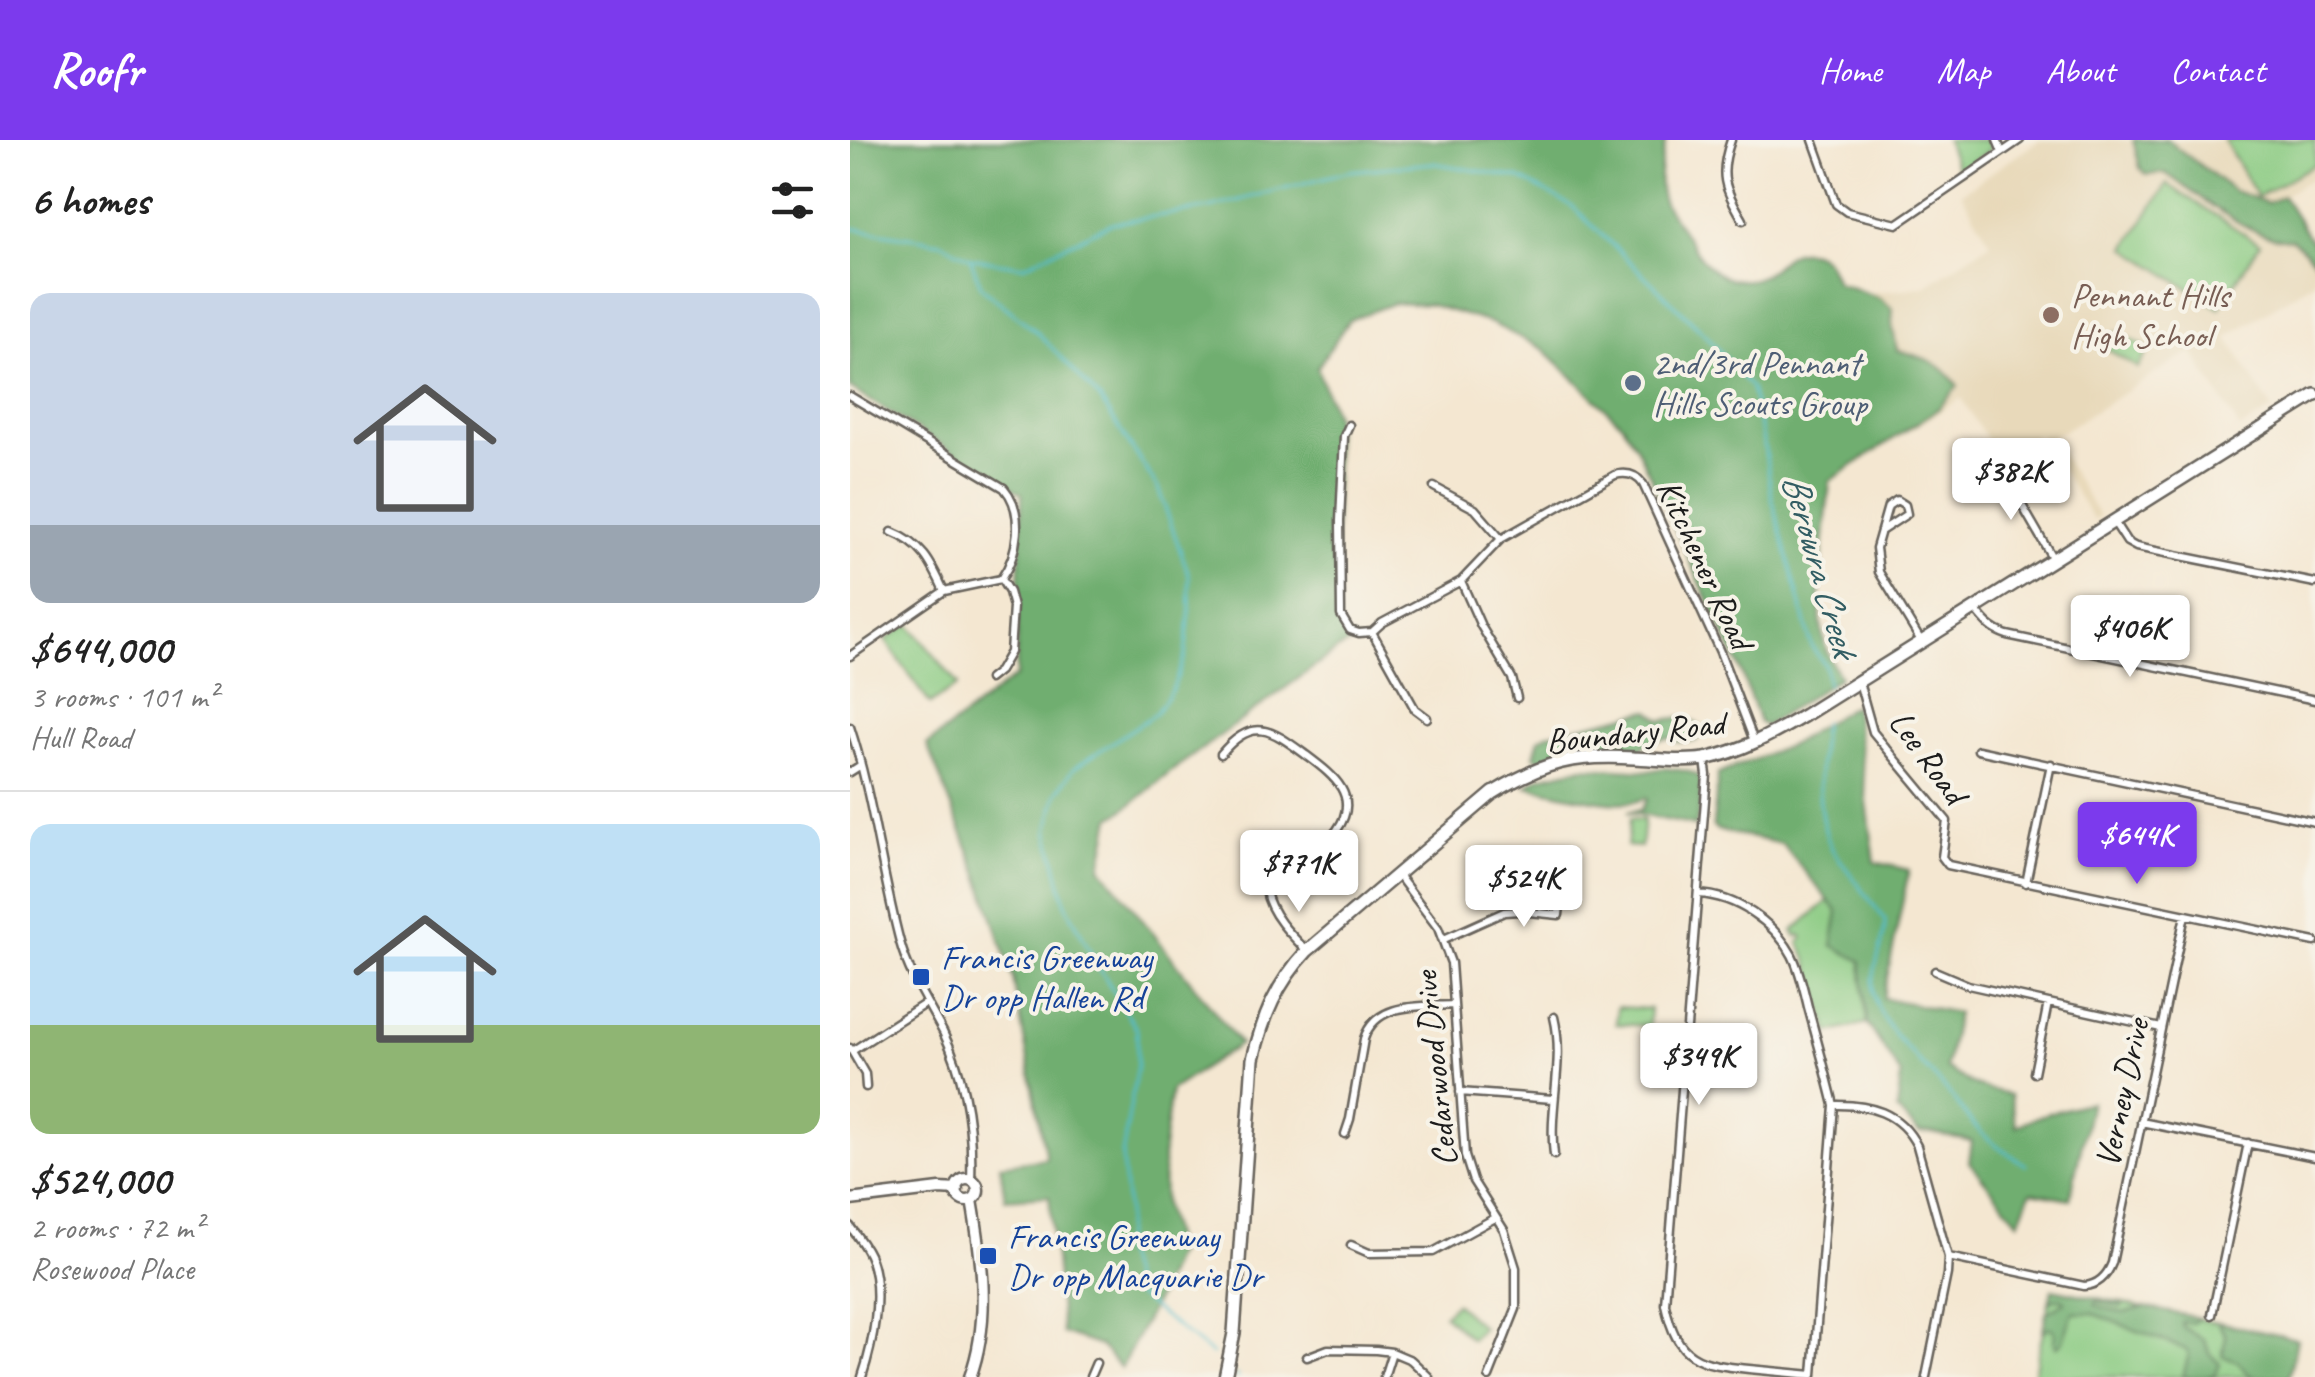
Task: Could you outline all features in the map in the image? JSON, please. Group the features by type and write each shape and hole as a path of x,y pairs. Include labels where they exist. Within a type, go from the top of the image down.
{"main road":[{"name":"Boundary Road","path":"1225,1377 1234,1334 1253,1059 1269,1006 1306,951 1493,794 1533,770 1579,758 1705,758 1755,742 2315,395"},
{"path":"972,1180 978,1190 977,1196 966,1201 957,1190 962,1181 972,1180"},
{"path":"850,1200 957,1190"},
{"path":"970,1377 979,1348 984,1302 972,1200"}],"street":[{"path":"1731,140 1723,180 1743,220"},
{"path":"1813,140 1836,204 1847,212 1898,224 2020,140"},
{"path":"1997,140 2002,152"},
{"path":"850,396 1004,488 1016,507 1015,551 1001,579 944,591 850,656"},
{"path":"1349,425 1344,436 1340,521 1341,615 1350,630 1372,632 1415,709 1427,718"},
{"path":"2001,469 2053,559"},
{"name":"Kitchener Road","path":"1372,632 1462,581 1501,539 1614,475 1629,474 1639,479 1720,652 1755,742"},
{"path":"1434,487 1474,509 1501,539"},
{"path":"1881,531 1908,514 1897,500 1888,506 1876,548 1879,572 1921,642"},
{"path":"2113,521 2127,542 2136,546 2315,583"},
{"path":"892,532 916,545 932,564 944,591"},
{"path":"989,679 1000,671 1010,652 1012,599 1001,579"},
{"path":"1462,581 1481,626 1512,678 1517,698"},
{"path":"1974,608 1987,625 2007,636 2315,700"},
{"name":"Lee Road","path":"1859,680 1873,732 1947,821 1944,862 2026,883"},
{"path":"850,727 900,943 960,1076 972,1180"},
{"path":"1221,754 1246,732 1274,733 1332,775 1345,795 1346,809 1337,830 1266,890 1266,898 1287,931 1306,951"},
{"path":"1978,750 2315,822"},
{"path":"1698,894 1724,899 1754,915 1772,928 1786,946 1797,965 1834,1105 1813,1376 1708,1364 1683,1348 1670,1327 1666,1304 1707,775 1705,758"},
{"path":"2051,764 2026,883 2315,942"},
{"path":"850,772 860,765"},
{"name":"Cedarwood Drive","path":"1398,875 1444,939 1451,963 1464,1156 1473,1180 1504,1230 1516,1268 1516,1309 1490,1377"},
{"path":"1444,939 1504,912 1559,915 1561,897"},
{"name":"Verney Drive","path":"1948,1257 2084,1286 2102,1278 2112,1263 2186,915"},
{"path":"1934,971 1968,984 2161,1028"},
{"path":"866,1088 865,1074 851,1049 926,1003"},
{"path":"2034,1073 2048,1004"},
{"path":"1345,1134 1368,1026 1390,1010 1453,1005"},
{"path":"1554,1017 1558,1039 1554,1155"},
{"path":"1460,1092 1554,1099"},
{"path":"1834,1105 1854,1104 1886,1112 1910,1133 1916,1146 1948,1257 1948,1274 1926,1377"},
{"path":"2141,1122 2315,1158"},
{"path":"2212,1314 2248,1143"},
{"path":"1350,1245 1369,1252 1434,1252 1495,1218"},
{"path":"850,1226 872,1261 876,1280 871,1344 862,1377"},
{"path":"1308,1357 1328,1349 1392,1352 1411,1360 1428,1377"},
{"path":"1384,1377 1392,1352"},
{"path":"1090,1377 1096,1363"}],"shaded area":[{"name":"Pennant Hills High School","path":"2040,140 2315,140 2315,176 2283,196 2315,247 2315,281 2227,337 2272,409 2240,429 2192,351 2051,438 2099,516 2093,520 2039,434 1998,458 1961,398 1832,479 1843,287 1861,294 1923,287 1991,243 1961,193"}],"green space":[{"path":"850,140 1666,140 1660,179 1663,201 1692,247 1715,272 1748,280 1765,274 1798,251 1819,255 1836,282 1880,298 1893,309 1897,350 1932,362 1958,386 1938,409 1830,481 1820,611 1826,649 1840,677 1765,726 1759,722 1738,664 1637,448 1622,424 1543,349 1491,323 1431,305 1394,303 1349,320 1317,368 1335,416 1336,620 1346,637 1355,640 1111,818 1101,867 1240,1044 1171,1090 1163,1148 1164,1204 1177,1251 1121,1368 1100,1346 1062,1333 1049,1196 1005,1199 1000,1165 1046,1158 1013,978 979,875 927,745 1016,676 1022,494 850,388"},
{"path":"1946,140 1987,140 1991,149 1958,172"},
{"path":"2133,140 2167,140 2234,191 2268,203 2283,196 2315,247 2315,261 2292,239 2262,234 2244,226 2165,173 2146,175 2140,168"},
{"path":"2224,140 2315,140 2315,164 2257,197"},
{"path":"2167,184 2260,244 2219,308 2126,248"},
{"path":"2117,332 2149,349 2138,368 2107,349"},
{"path":"909,624 958,685 930,704 885,640"},
{"path":"1854,705 1875,862 1909,870 1883,998 1957,1013 1946,1068 1974,1085 2010,1095 2016,1126 2091,1102 2070,1199 2031,1192 2019,1222 1969,1162 1972,1141 1919,1133 1897,1110 1901,1075 1867,1023 1861,961 1832,945 1838,912 1782,844 1713,827 1718,774 1790,745"},
{"path":"1649,710 1661,720 1685,717 1708,731 1695,741 1669,738 1648,742 1640,750 1629,748 1540,760 1534,756 1539,739 1547,734"},
{"path":"1583,767 1649,771 1663,768 1697,775 1701,782 1696,826 1627,812 1641,810 1645,798 1605,802 1526,786 1540,777"},
{"path":"1630,819 1644,820 1641,847 1627,846"},
{"path":"1830,899 1861,961 1867,1023 1829,1033 1799,942 1803,939 1793,931"},
{"path":"1617,1007 1650,1009 1649,1026 1616,1024"},
{"path":"2052,1289 2297,1339 2289,1377 2033,1377"},
{"path":"2052,1289 2123,1303 2122,1307 2097,1301 2095,1305 2124,1313 2145,1307 2199,1318 2193,1323 2182,1322 2183,1327 2204,1340 2220,1364 2216,1374 2183,1377 2189,1353 2185,1349 2091,1313 2073,1313 2062,1343 2056,1347 2051,1328 2042,1335 2046,1313 2065,1302 2054,1299 2049,1303"},
{"path":"1455,1303 1482,1327 1471,1339 1444,1315"},
{"path":"2217,1322 2297,1339 2289,1377 2253,1377 2238,1362 2222,1356 2226,1336"}],"waterway":[{"name":"Berowra Creek","path":"850,228 941,242 970,258 1023,266 1112,223 1210,208 1349,171 1433,163 1519,178 1572,206 1707,336 1751,388 1772,498 1812,647 1825,665 1828,686"},
{"path":"970,258 982,288 1037,332 1100,399 1158,488 1189,575 1185,656 1173,688 1155,714 1074,768 1057,793 1048,830 1065,902 1137,1030 1137,1066 1122,1156 1127,1211 1123,1252 1135,1294 1212,1354"},
{"name":"Berowra Creek","path":"1823,722 1819,787 1826,834 1832,849 1885,920 1873,985 1878,1008 1894,1034 1973,1124 2026,1165"}],"place":[{"name":"Pennant Hills High School","path":"2051,315"},
{"name":"2nd/3rd Pennant Hills Scouts Group","path":"1633,383"},
{"name":"Francis Greenway Dr opp Hallen Rd","path":"921,977"},
{"name":"Francis Greenway Dr opp Macquarie Dr","path":"988,1256"}]}
